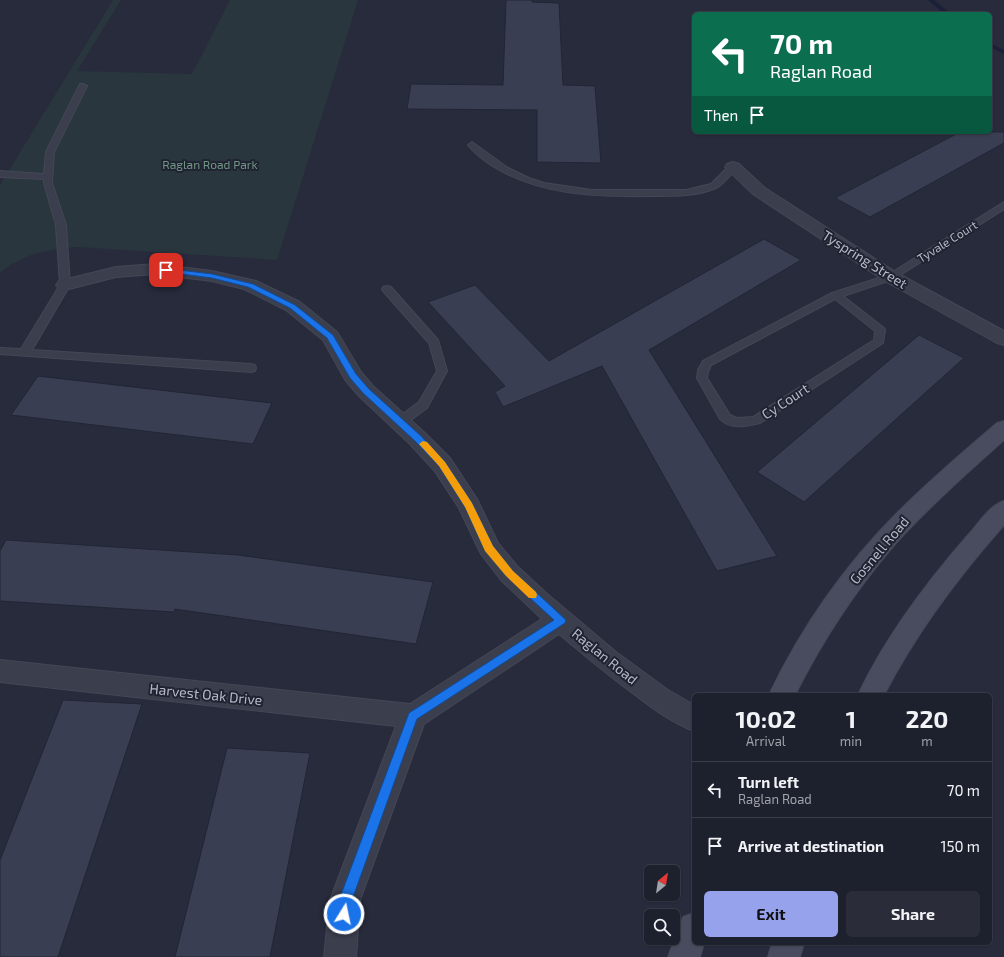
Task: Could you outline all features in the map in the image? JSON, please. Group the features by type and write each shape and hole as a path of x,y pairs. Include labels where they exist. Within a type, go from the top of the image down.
{"main road":[{"name":"Gosnell Road","path":"783,693 818,630 856,576 905,519 1004,428"},
{"path":"873,693 885,667 920,612 972,545 1004,510"},
{"path":"684,957 692,934"},
{"path":"784,957 787,945"}],"street":[{"name":"Tyspring Street","path":"733,167 760,191 890,277 1004,339"},
{"name":"Raglan Road","path":"65,285 116,272 155,269 212,276 250,285 265,291 292,306 330,336 353,376 366,391 442,464 469,505 489,548 510,573 607,660 659,698 692,718"},
{"path":"340,957 345,900 413,716 561,620"},
{"name":"Harvest Oak Drive","path":"1,673 413,716"}],"lane":[{"path":"25,352 65,285 61,225 48,183 50,152 83,86"},
{"path":"472,145 482,155 526,180 543,185 592,193 686,193 714,186 733,167"},
{"path":"0,174 48,177"},
{"name":"Tyvale Court","path":"890,277 1004,205"},
{"name":"Cy Court","path":"836,295 880,330 878,341 756,420 735,422 725,418 702,378 703,369 707,363 836,295 890,277"},
{"path":"387,289 434,342 442,371 423,405 400,422"},
{"path":"0,351 251,368"}],"green space":[{"name":"Raglan Road Park","path":"113,0 121,0 77,71 192,74 230,0 358,0 277,260 79,247 37,253 18,261 0,273 0,185"}],"building":[{"path":"506,0 532,0 532,2 559,3 563,85 595,86 601,163 537,162 537,110 407,109 411,84 503,85"},
{"path":"992,132 1004,132 1004,143 870,217 835,198 956,134 992,134"},
{"path":"764,239 801,260 649,350 777,556 717,571 602,366 503,407 495,392 505,386 428,302 475,285 549,361"},
{"path":"919,335 964,358 804,502 757,472"},
{"path":"38,376 272,403 253,444 11,415"},
{"path":"6,540 238,555 433,582 416,644 175,609 174,612 0,601 0,551"},
{"path":"63,700 142,704 58,957 0,957 0,860"},
{"path":"227,748 310,753 270,957 175,957"}],"waterway":[{"path":"931,0 946,12"},
{"path":"992,46 1004,52"}],"slow traffic":[{"path":"423,444 442,464 469,505 489,548 510,573 532,595"}],"route":[{"path":"166,270 176,270 212,276 250,285 265,291 307,316 330,336 353,376 366,391 418,439 442,464 469,505 489,548 496,557 537,600 561,620 413,716 345,900 344,914"}]}
